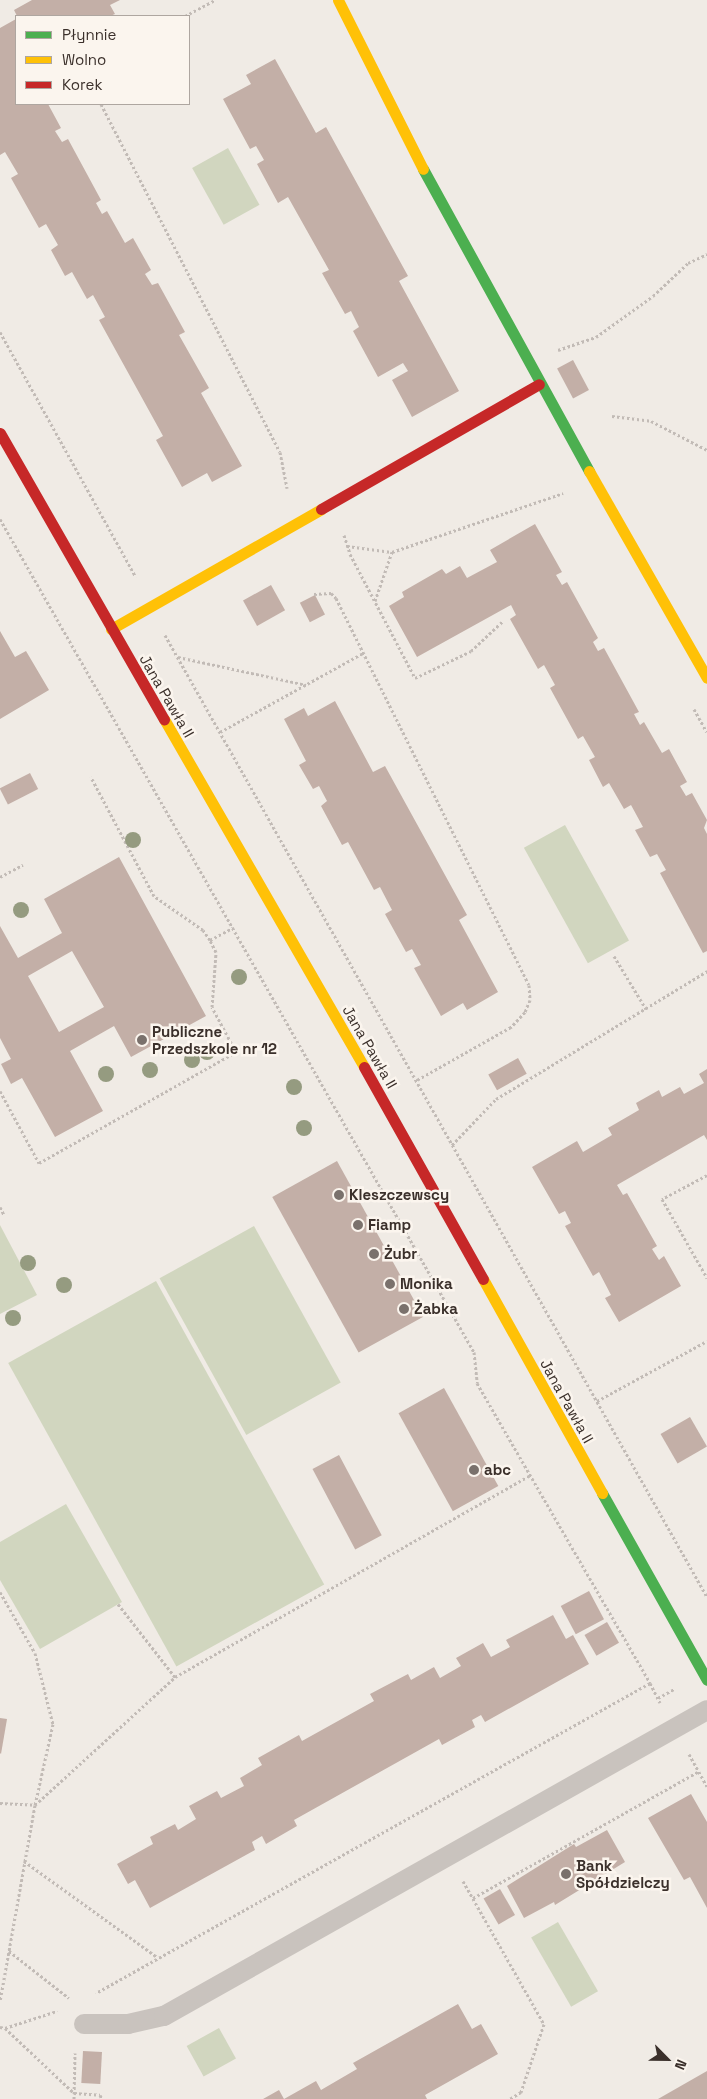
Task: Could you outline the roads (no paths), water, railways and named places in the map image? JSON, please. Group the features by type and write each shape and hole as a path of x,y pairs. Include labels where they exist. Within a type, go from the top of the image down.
{"street":[{"path":"338,0 384,97 539,384 707,678"},
{"path":"111,629 539,384"},
{"name":"Jana Pawła II","path":"0,433 392,1117 707,1680"}],"lane":[{"path":"84,2024 128,2024 164,2016 707,1710"}],"place":[{"name":"Publiczne Przedszkole nr 12","path":"142,1040"},
{"name":"Kleszczewscy","path":"339,1195"},
{"name":"Fiamp","path":"358,1225"},
{"name":"Żubr","path":"374,1254"},
{"name":"Monika","path":"390,1284"},
{"name":"Żabka","path":"404,1309"},
{"name":"abc","path":"474,1470"},
{"name":"Bank Spółdzielczy","path":"566,1874"}]}
